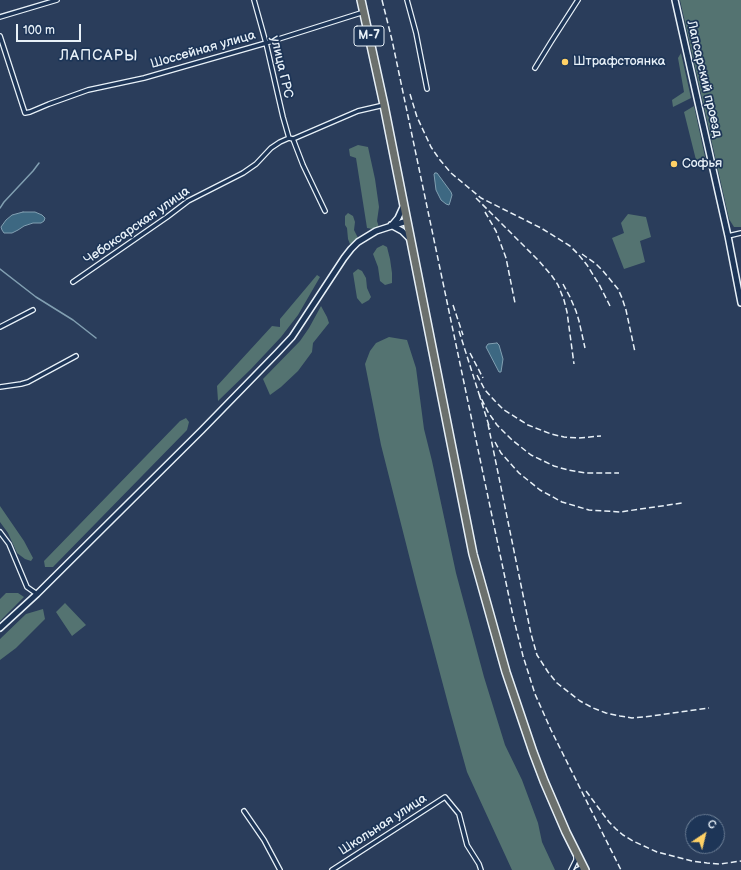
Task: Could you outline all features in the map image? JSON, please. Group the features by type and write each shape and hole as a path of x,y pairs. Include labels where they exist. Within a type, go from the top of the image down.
{"highway":[{"name":"М-7","path":"361,0 384,105"},
{"path":"384,105 473,554 506,672 544,781 582,869"}],"street":[{"path":"0,17 57,0"},
{"name":"улица ГРС","path":"254,0 266,43 283,117 303,165 325,211"},
{"path":"407,0 416,33 427,89"},
{"path":"535,68 578,0"},
{"name":"Лапсарский проезд","path":"675,0 728,236 741,303"},
{"name":"Шоссейная улица","path":"0,36 25,113 88,90 144,78 266,43 364,12"},
{"name":"Чебоксарская улица","path":"73,282 167,218 188,201 256,164 271,148 280,142 358,111 384,105"},
{"path":"391,225 398,218 404,205"},
{"path":"0,628 37,594 202,430 292,337 344,258 358,242 376,230 407,221"},
{"path":"391,225 402,231 411,240"},
{"path":"728,236 741,233"},
{"path":"0,327 33,310"},
{"path":"0,387 28,382 76,356"},
{"path":"0,532 9,544 27,587 37,594"},
{"name":"Школьная улица","path":"332,870 445,797 459,814 467,845 481,870"},
{"path":"244,811 264,840 280,870"},
{"path":"572,870 576,860 576,853"}],"green space":[{"path":"680,0 741,0 741,227 734,227 729,219"},
{"path":"681,53 691,98 673,107 672,100 684,92 678,58"},
{"path":"694,106 707,166 698,168 684,112"},
{"path":"358,145 368,147 375,179 379,207 377,221 379,227 373,229 367,228 356,158 350,156 349,149"},
{"path":"348,213 353,216 355,222 354,230 358,238 355,242 350,244 345,225 345,216"},
{"path":"628,214 646,217 651,237 640,241 645,262 624,269 612,238 624,233 621,223"},
{"path":"383,245 387,247 392,273 392,283 385,285 380,281 378,267 373,254 377,248"},
{"path":"358,269 362,271 366,278 367,288 371,297 362,304 357,298 353,273"},
{"path":"317,275 320,277 298,315 281,337 218,401 217,386 272,326 280,327 280,319"},
{"path":"321,306 329,323 313,343 312,352 298,371 270,395 263,379 300,341"},
{"path":"389,337 407,340 416,368 424,429 456,573 484,677 505,745 522,780 538,823 542,842 555,870 512,870 467,772 417,587 381,445 365,364 370,351 376,343"},
{"path":"186,418 189,422 187,430 53,567 45,567 44,561 180,421"},
{"path":"0,506 24,541 33,558 31,561 25,559 17,553 8,533 0,522"},
{"path":"6,593 18,593 24,597 0,621 0,599"},
{"path":"65,603 86,625 72,636 56,612"},
{"path":"43,609 45,619 16,648 0,660 0,639 26,614"}],"water":[{"path":"435,173 437,173 451,192 452,195 449,205 441,200 436,190"},
{"path":"23,212 35,212 42,215 45,218 44,221 41,223 33,223 24,226 12,233 4,233 1,227 6,220 12,215"},
{"path":"497,343 503,359 501,372 499,372 486,347 488,344"}],"waterway":[{"path":"0,208 39,163"},
{"path":"0,269 36,297 73,320 96,338"}],"railway":[{"path":"382,0 392,40 513,616 523,656 535,694 551,730 621,870"},
{"path":"410,94 417,117 431,147 451,173 481,198 541,228 570,246 587,265 610,306"},
{"path":"476,198 539,261 558,285 567,312 574,364"},
{"path":"485,212 496,231 506,258 515,303"},
{"path":"582,254 596,264 618,289 626,310 635,352"},
{"path":"563,284 576,311 585,348"},
{"path":"453,305 463,335"},
{"path":"459,331 479,394 488,412 497,425 512,440 531,455 554,466 586,473 619,473"},
{"path":"470,353 483,378"},
{"path":"477,375 485,390 504,410 528,425 551,434 564,437 578,438 601,436"},
{"path":"479,394 490,429"},
{"path":"488,424 531,634 537,655 548,672 557,683 580,701 606,713 632,718 709,708"},
{"path":"495,442 501,453 519,473 540,490 562,502 589,510 620,512 682,503"},
{"path":"586,791 616,829 633,841 657,852 692,861 707,863 720,864 741,861"}],"place":[{"name":"Штрафстоянка","path":"565,62"},
{"name":"Софья","path":"674,164"}],"district":[{"name":"ЛАПСАРЫ","path":"99,56"}]}
